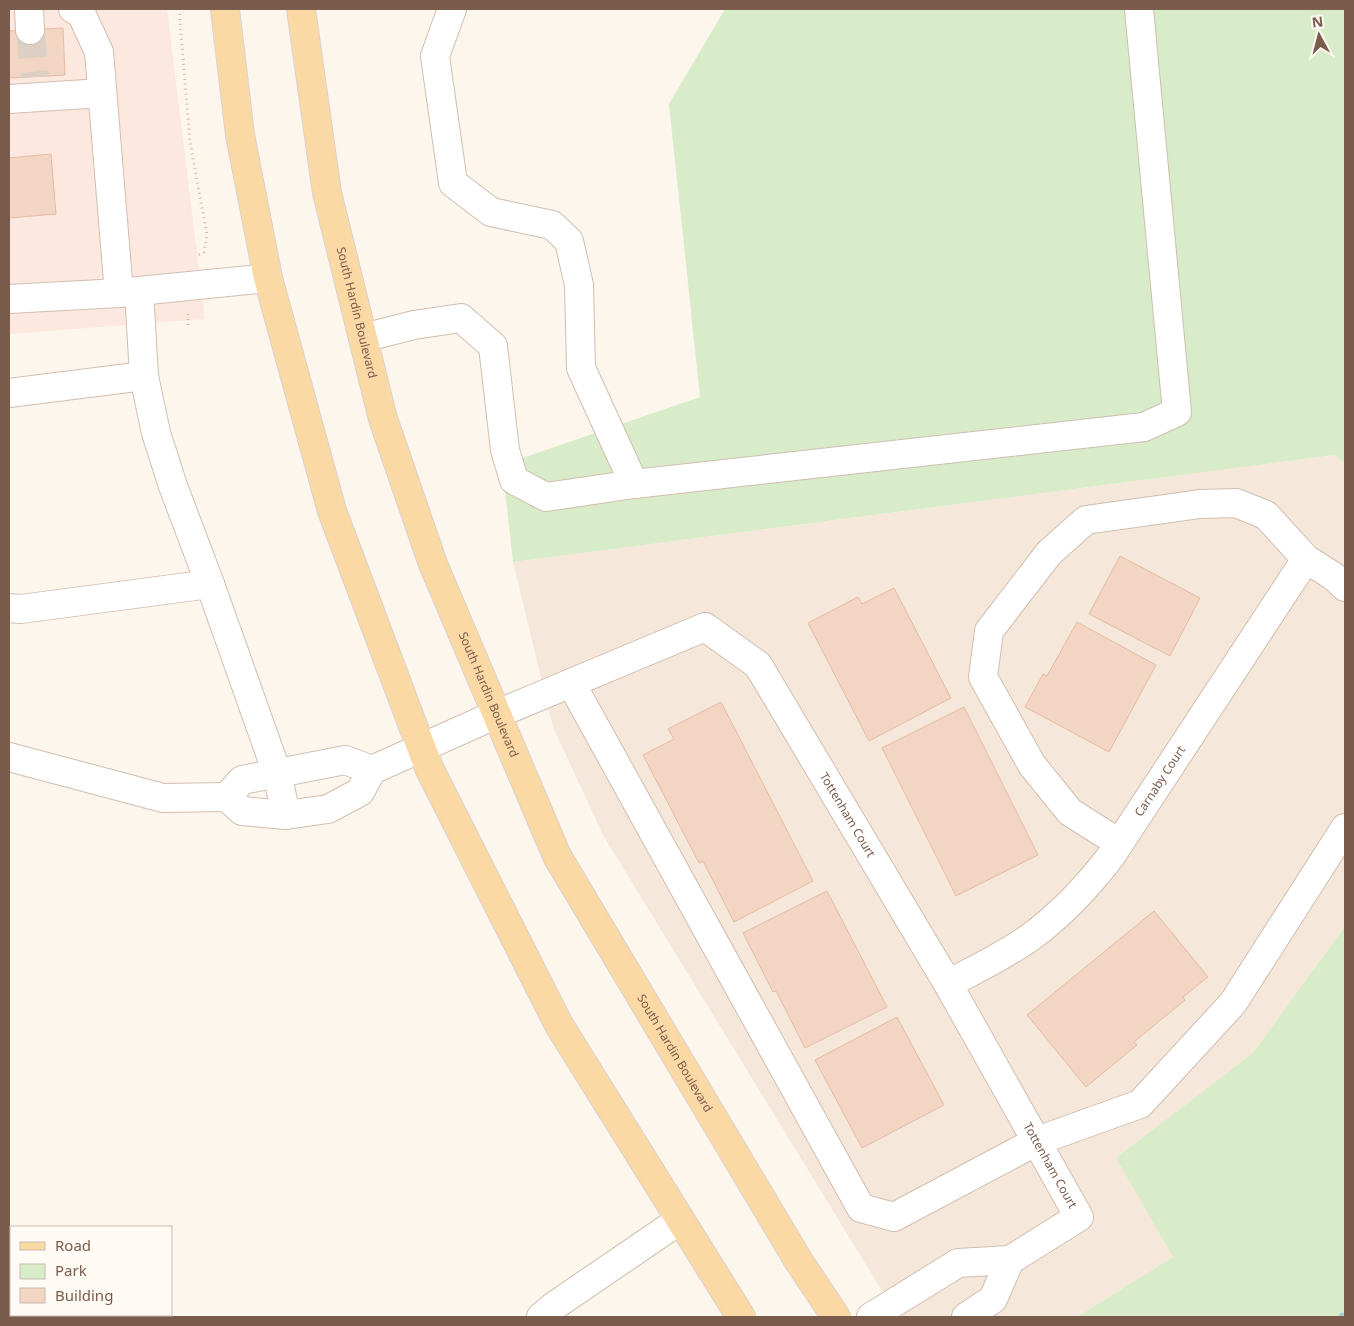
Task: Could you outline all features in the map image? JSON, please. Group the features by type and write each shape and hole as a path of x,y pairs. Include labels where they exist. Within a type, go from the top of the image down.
{"main road":[{"path":"224,9 240,134 268,278 332,511 429,768 558,1025 741,1317"},
{"name":"South Hardin Boulevard","path":"301,9 327,192 383,419 433,564 557,856 798,1260 836,1317"}],"street":[{"path":"73,9 81,14 99,52 102,94 129,292 156,433 173,486 210,584 276,773 286,815"},
{"path":"452,9 435,56 453,183 491,212 552,225 569,241 579,285 581,368 634,484"},
{"path":"363,338 414,325 461,318 492,346 504,450 514,480 546,496 634,484 1144,427 1177,412 1139,9"},
{"path":"9,99 35,87 102,94"},
{"path":"9,299 129,292 268,278"},
{"path":"9,393 144,376"},
{"path":"1119,843 1070,812 1032,765 983,677 989,631 1049,553 1086,520 1200,504 1236,503 1266,515 1306,559 1339,582"},
{"name":"Carnaby Court","path":"948,984 1007,953 1031,937 1075,900 1094,879 1306,559"},
{"path":"9,608 21,609 210,584"},
{"name":"Tottenham Court","path":"372,770 497,714 706,627 758,665 948,984 1079,1217 1010,1260"},
{"path":"571,683 861,1208 894,1217 1037,1141 1140,1104 1233,1003 1345,828"},
{"path":"9,756 162,798 227,797 242,811 286,815 328,808 360,792 372,770 345,760 242,780 227,797"},
{"path":"541,1317 554,1306 680,1220"},
{"path":"871,1317 958,1263 1010,1260 993,1299 966,1317"}],"path":[{"path":"179,9 190,142 207,235 204,252 186,263 188,328"}],"shaded area":[{"path":"9,9 167,9 205,319 9,334"},
{"path":"1336,455 1345,464 1345,926 1253,1053 1117,1158 1173,1257 1077,1317 898,1317 603,835 553,727 513,562"}],"green space":[{"path":"725,9 1345,9 1345,464 1335,455 513,562 502,465 700,397 669,104"},
{"path":"1345,926 1345,1317 1077,1317 1173,1257 1116,1158 1253,1053"}],"building":[{"path":"63,28 65,75 9,78 9,31"},
{"path":"51,154 56,214 9,218 9,158"},
{"path":"1120,556 1200,598 1170,656 1089,614"},
{"path":"894,588 951,698 869,741 808,623 858,597 862,604"},
{"path":"1077,622 1156,665 1109,752 1025,707 1043,674 1047,676"},
{"path":"721,702 813,881 734,922 703,861 699,863 643,755 674,739 668,729"},
{"path":"964,707 1038,855 956,896 882,748"},
{"path":"827,891 887,1007 805,1048 776,991 773,992 743,933"},
{"path":"1154,911 1208,977 1183,997 1185,1000 1134,1042 1137,1045 1086,1087 1027,1015"},
{"path":"897,1017 944,1105 862,1148 815,1060"}],"tunnel":[{"path":"30,30 35,77"}]}
